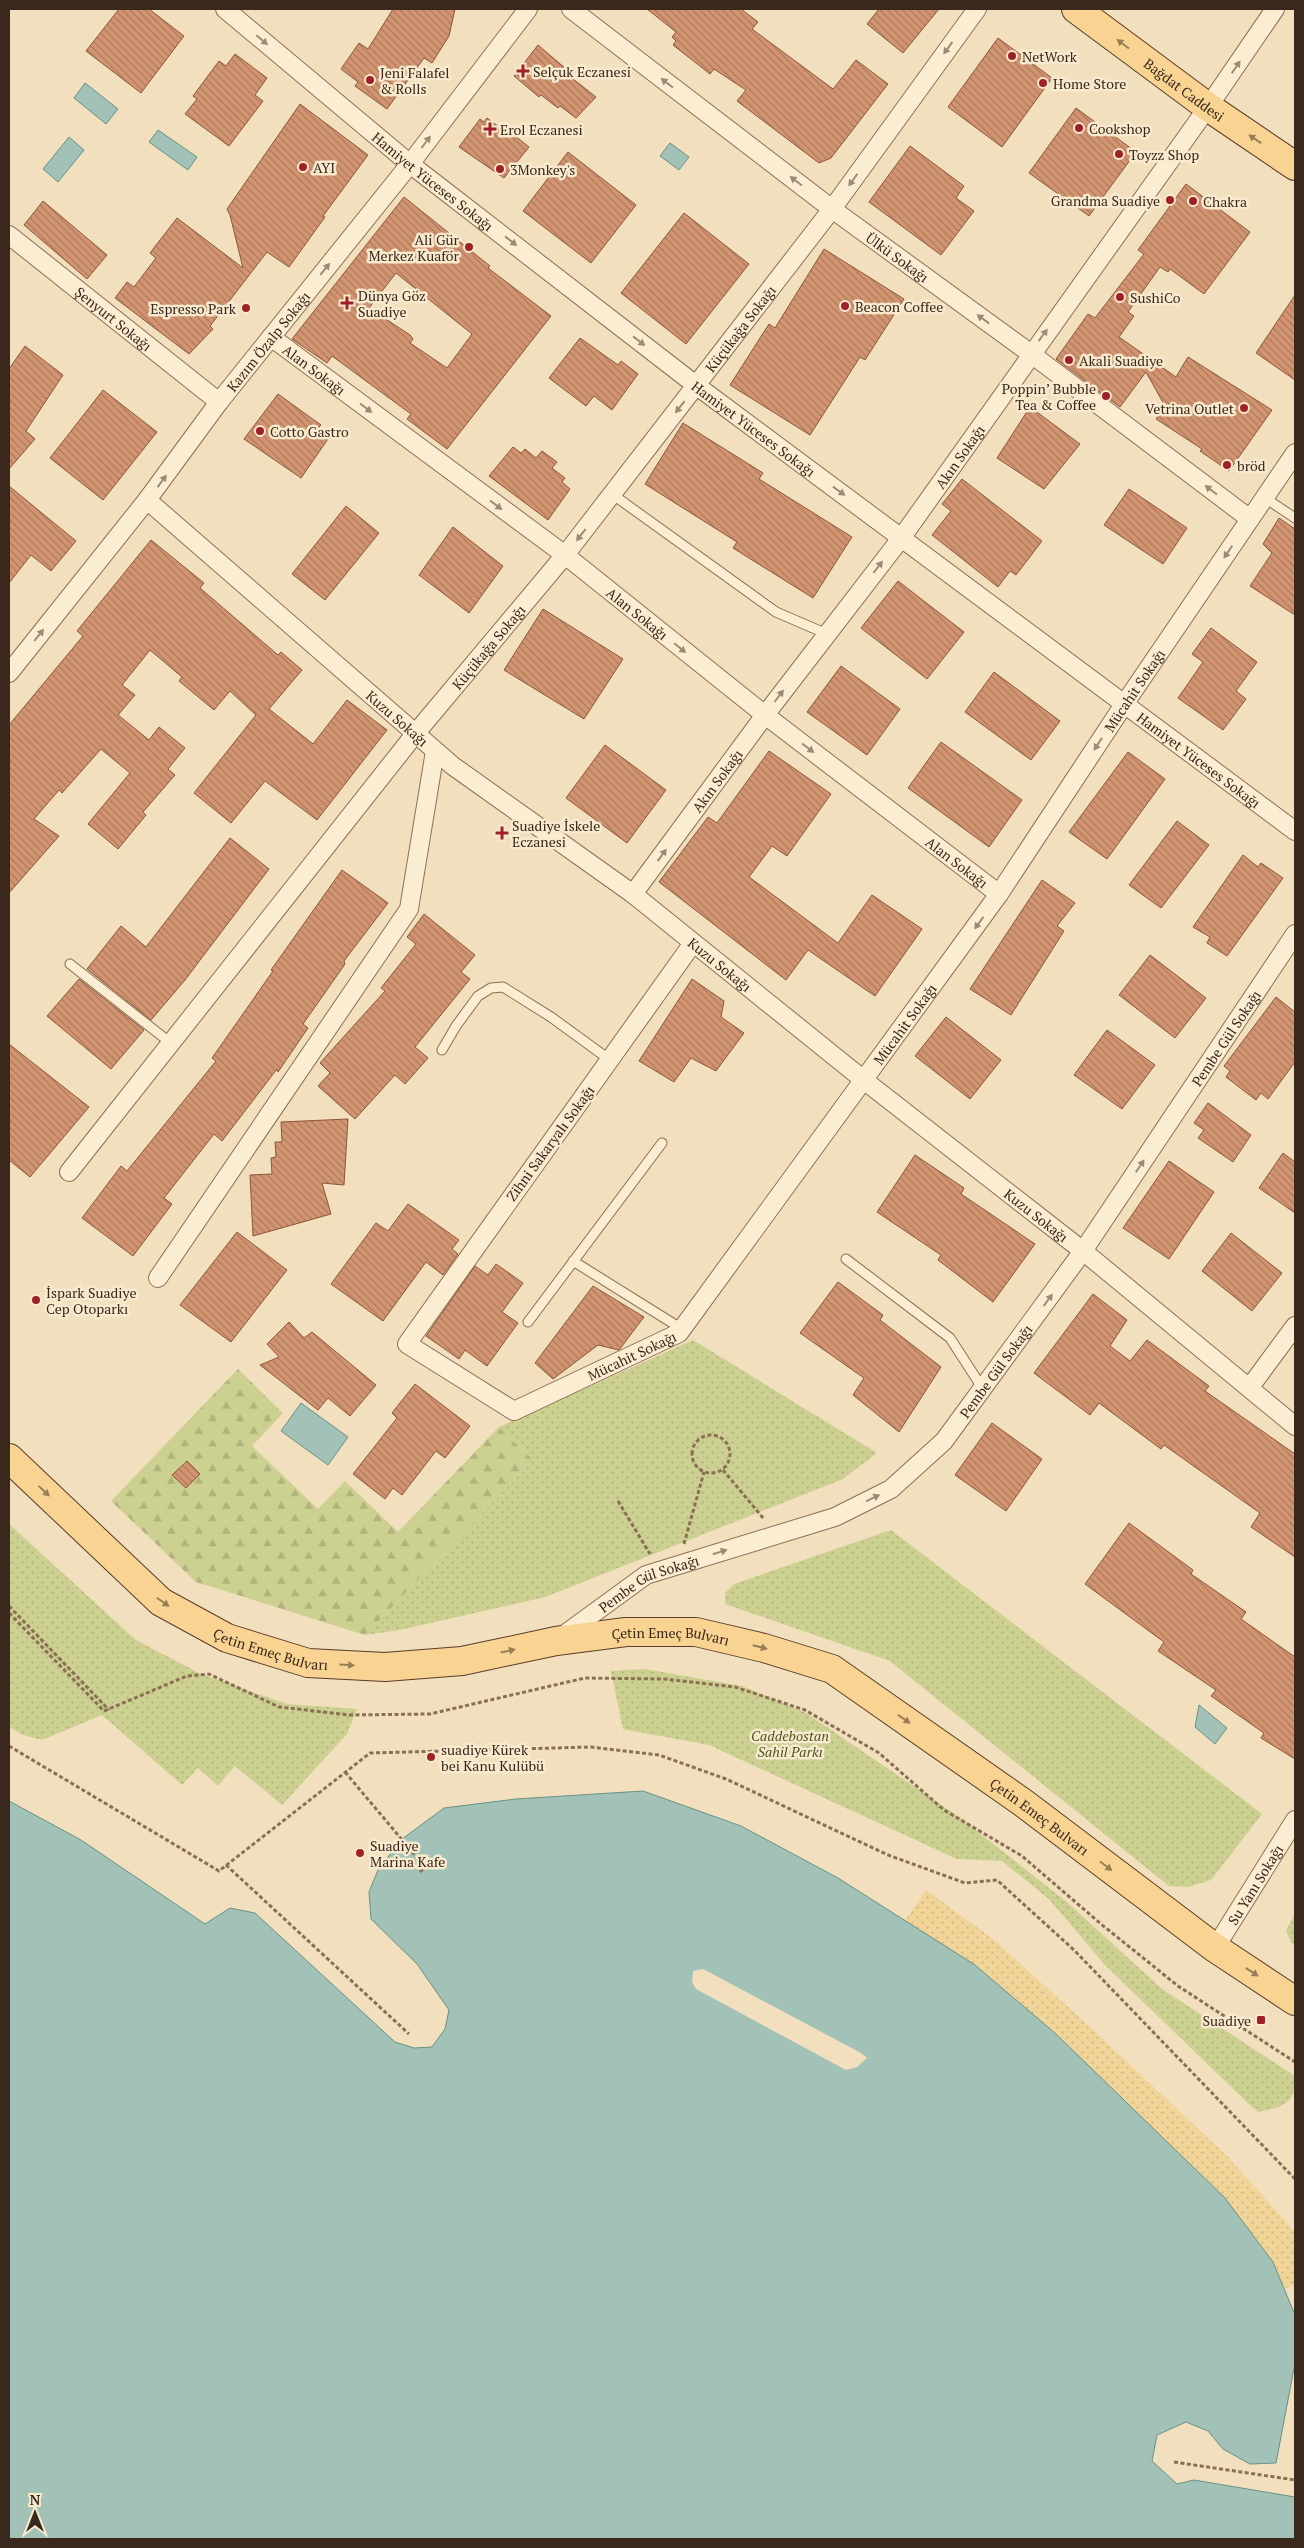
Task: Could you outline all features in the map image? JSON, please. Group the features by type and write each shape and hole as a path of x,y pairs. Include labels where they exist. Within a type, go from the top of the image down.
{"main road":[{"name":"Bağdat Caddesi","path":"1076,9 1208,107 1295,166"},
{"name":"Çetin Emeç Bulvarı","path":"9,1458 161,1602 226,1638 308,1663 385,1667 462,1661 556,1641 626,1632 696,1632 764,1648 832,1670 1022,1802 1215,1948 1291,1995"}],"street":[{"name":"Hamiyet Yüceses Sokağı","path":"224,9 410,164 697,386 902,537 1123,706 1295,832"},
{"name":"Kazım Özalp Sokağı","path":"9,674 147,500 219,402 410,164 528,9"},
{"name":"Ülkü Sokağı","path":"571,9 832,208 1030,353 1250,520"},
{"name":"Küçükağa Sokağı","path":"69,1172 415,734 565,556 832,208 977,9"},
{"name":"Akın Sokağı","path":"632,894 765,715 902,537 1030,353 1208,107 1275,9"},
{"name":"Şenyurt Sokağı","path":"9,235 219,402"},
{"name":"Alan Sokağı","path":"271,337 565,556 765,715 999,894"},
{"name":"Mücahit Sokağı","path":"407,1344 514,1411 680,1333 865,1081 999,894 1123,706 1295,453"},
{"name":"Kuzu Sokağı","path":"147,500 453,766 632,894 865,1081 1083,1251 1295,1426"},
{"path":"158,1278 409,909 435,750"},
{"name":"Pembe Gül Sokağı","path":"556,1641 646,1575 835,1517 891,1490 944,1441 1083,1251 1295,934"},
{"name":"Zihni Sakaryalı Sokağı","path":"407,1344 693,943"},
{"path":"1250,1387 1295,1326"},
{"name":"Su Yanı Sokağı","path":"1215,1948 1295,1820"}],"lane":[{"path":"612,494 776,612 827,634"},
{"path":"1265,498 1295,518"},
{"path":"70,964 172,1044"},
{"path":"442,1050 456,1026 478,996 491,988 503,987 551,1017 610,1060"},
{"path":"528,1322 662,1143"},
{"path":"846,1259 950,1338 983,1388"},
{"path":"573,1261 682,1329"}],"path":[{"path":"711,1435 722,1438 730,1448 730,1460 723,1470 710,1474 704,1472 694,1464 692,1450 698,1439 711,1435"},
{"path":"723,1470 778,1534"},
{"path":"669,1568 704,1472"},
{"path":"618,1502 669,1568"},
{"path":"9,1606 109,1710"},
{"path":"9,1613 104,1712 187,1676 209,1674 278,1707 349,1715 430,1714 585,1678 664,1679 735,1687 805,1710 879,1753 944,1810 1022,1856 1101,1924 1178,1986 1295,2062"},
{"path":"9,1746 219,1871 370,1754 591,1747 659,1755 726,1779 888,1855 965,1883 996,1880 1074,1950 1295,2179"},
{"path":"345,1772 425,1867"},
{"path":"420,1872 430,1862"},
{"path":"226,1865 409,2034"},
{"path":"1174,2462 1295,2480"}],"green space":[{"path":"693,1340 877,1453 843,1479 545,1597 400,1630 365,1635 533,1460 499,1427"},
{"path":"238,1369 283,1413 252,1446 318,1509 345,1481 398,1532 499,1427 533,1460 365,1635 196,1582 111,1501"},
{"path":"9,1524 136,1640 201,1674 287,1704 357,1709 347,1734 282,1805 235,1766 218,1786 198,1768 182,1785 102,1715 42,1740 23,1735 9,1727"},
{"path":"891,1530 1262,1814 1211,1880 1188,1887 1169,1886 890,1661 725,1604 725,1593 734,1584"},
{"name":"Caddebostan Sahil Parkı","path":"645,1669 742,1686 806,1713 959,1817 1068,1903 1162,1989 1295,2076 1293,2093 1290,2099 1281,2106 1259,2112 1252,2107 1105,1965 1049,1899 1002,1861 957,1859 709,1745 623,1729 611,1671"},
{"path":"1295,1913 1295,1945 1291,1942 1286,1931"}],"sand":[{"path":"926,1890 993,1939 1227,2156 1295,2232 1295,2285 1284,2289 1273,2262 1056,2034 981,1970 905,1921"}],"water":[{"path":"85,83 118,109 106,124 74,98"},
{"path":"158,130 197,157 188,170 149,142"},
{"path":"69,137 84,150 58,182 43,169"},
{"path":"670,143 689,157 679,170 660,156"},
{"path":"301,1403 348,1437 328,1465 281,1431"},
{"path":"1199,1705 1227,1728 1215,1744 1195,1727"},
{"path":"643,1791 741,1826 838,1878 975,1965 1056,2034 1225,2198 1273,2262 1295,2315 1295,2363 1276,2463 1250,2464 1223,2449 1208,2431 1186,2422 1157,2435 1152,2461 1177,2484 1194,2480 1295,2497 1295,2539 9,2539 9,1801 81,1840 205,1924 230,1908 255,1913 395,2042 414,2048 432,2047 445,2029 449,2010 417,1964 371,1919 369,1892 378,1870 402,1839 444,1808 516,1799"}],"pier":[{"path":"703,1969 861,2053 867,2058 857,2067 846,2070 696,1989 692,1982 693,1971"}],"building":[{"path":"119,9 149,9 184,36 141,93 86,51"},
{"path":"393,9 455,9 449,36 432,63 424,58 387,109 355,86 358,82 341,69 359,43 368,49"},
{"path":"647,9 741,9 758,22 752,29 833,89 856,60 888,84 831,158 819,163 737,101 746,90 714,69 710,74 673,45 676,41 672,37 676,32"},
{"path":"879,9 939,9 903,53 867,24"},
{"path":"998,38 1052,78 1002,147 948,107"},
{"path":"538,45 565,68 563,71 596,97 576,118 560,106 558,108 541,95 539,97 514,76"},
{"path":"235,54 267,78 255,95 263,101 229,146 185,114 197,99 193,96 219,61 226,66"},
{"path":"300,104 368,155 323,216 325,217 289,267 267,252 210,326 213,329 189,354 115,298 127,282 134,287 156,258 150,253 177,218 243,268 227,209"},
{"path":"1076,108 1136,152 1089,216 1029,173"},
{"path":"487,118 499,127 500,124 529,147 504,178 459,147 480,119 484,122"},
{"path":"910,146 964,186 956,198 974,211 941,255 869,202"},
{"path":"568,152 636,205 591,263 523,211"},
{"path":"1186,184 1250,232 1204,294 1170,269 1168,272 1160,267 1128,312 1134,316 1119,337 1176,377 1188,357 1272,410 1229,471 1200,451 1202,449 1156,419 1165,406 1146,372 1120,407 1056,359 1088,314 1095,318 1144,254 1138,250"},
{"path":"404,197 490,266 488,268 551,316 447,449 407,419 411,414 332,356 327,363 292,339","holes":["396,273 472,334 447,368 410,343 413,339 410,335 369,308"]},
{"path":"43,201 107,255 87,279 24,225"},
{"path":"684,213 749,264 686,344 621,293"},
{"path":"824,249 904,299 865,360 860,357 810,435 730,385 769,324 775,328"},
{"path":"1295,295 1295,380 1256,353"},
{"path":"580,338 618,365 621,361 638,374 612,410 594,396 586,406 549,378"},
{"path":"25,346 63,375 26,431 35,439 9,469 9,369"},
{"path":"103,390 157,432 103,500 50,458"},
{"path":"278,394 321,425 318,428 330,436 301,478 244,439"},
{"path":"1030,407 1080,444 1044,489 997,458"},
{"path":"683,423 763,473 759,479 852,537 813,598 733,548 737,542 645,484"},
{"path":"513,447 521,453 525,449 536,458 542,451 557,462 552,468 565,478 562,482 570,489 548,520 489,476"},
{"path":"962,479 1042,541 1016,575 1010,571 998,587 932,535 951,511 942,504"},
{"path":"9,486 76,541 51,571 31,555 9,583"},
{"path":"1129,489 1187,528 1163,564 1104,525"},
{"path":"346,506 379,533 325,600 292,574"},
{"path":"1279,518 1295,529 1295,615 1250,586 1272,553 1263,544"},
{"path":"453,527 503,566 469,613 419,575"},
{"path":"151,540 204,583 200,588 278,655 281,652 302,670 269,709 313,744 347,700 387,730 317,820 265,781 231,823 194,793 256,715 230,691 214,710 179,681 182,677 150,650 122,685 135,695 118,715 149,740 159,727 185,748 168,769 175,775 143,812 146,815 118,849 88,824 130,773 101,749 62,793 59,790 34,819 59,836 9,893 9,725 83,636 77,631"},
{"path":"898,581 964,632 927,679 861,628"},
{"path":"543,609 623,659 584,719 504,670"},
{"path":"1211,628 1257,662 1236,691 1246,699 1223,730 1178,698 1203,662 1192,654"},
{"path":"841,666 900,709 867,755 807,712"},
{"path":"994,672 1060,721 1031,760 965,712"},
{"path":"941,742 1022,800 989,847 908,788"},
{"path":"605,745 666,790 627,843 566,798"},
{"path":"769,751 831,794 787,856 772,846 749,877 838,943 872,895 922,929 875,996 808,950 786,980 659,882 708,817 717,823"},
{"path":"1128,752 1165,779 1107,859 1069,832"},
{"path":"1177,821 1209,845 1161,908 1129,885"},
{"path":"230,838 269,869 185,980 151,1020 87,969 121,926 146,947"},
{"path":"1243,855 1258,867 1261,863 1283,878 1227,956 1207,943 1210,937 1193,927"},
{"path":"342,870 388,903 344,961 345,964 303,1024 308,1028 278,1072 277,1069 222,1141 214,1134 164,1198 172,1204 133,1256 82,1218 121,1166 127,1171 216,1061 212,1058 273,971 271,970"},
{"path":"1042,880 1075,903 1057,926 1064,931 1011,1015 970,989"},
{"path":"424,914 475,955 461,972 470,979 415,1047 428,1058 405,1084 395,1075 355,1119 318,1086 330,1073 320,1063 385,991 381,988 416,944 407,937"},
{"path":"1150,955 1206,998 1175,1038 1119,995"},
{"path":"79,979 144,1030 111,1069 47,1016"},
{"path":"692,979 724,1001 721,1017 744,1033 716,1071 691,1058 674,1082 639,1061"},
{"path":"1276,997 1295,1012 1295,1062 1268,1099 1261,1093 1256,1100 1226,1077 1230,1071 1224,1066"},
{"path":"946,1017 1001,1060 970,1099 915,1056"},
{"path":"1107,1030 1155,1065 1122,1109 1074,1075"},
{"path":"9,1044 89,1107 30,1177 9,1160"},
{"path":"1208,1103 1251,1135 1233,1162 1198,1138 1204,1130 1194,1123"},
{"path":"348,1119 344,1185 322,1183 331,1214 253,1236 250,1175 272,1174 271,1158 276,1157 275,1142 282,1142 281,1122"},
{"path":"1283,1153 1295,1162 1295,1213 1259,1188"},
{"path":"915,1155 964,1188 961,1194 1035,1244 993,1302 938,1260 941,1255 877,1212"},
{"path":"1169,1161 1214,1192 1169,1259 1123,1228"},
{"path":"408,1204 459,1240 452,1249 458,1254 443,1275 426,1262 383,1321 331,1284 376,1223 388,1231"},
{"path":"237,1232 287,1270 231,1342 180,1305"},
{"path":"1231,1233 1282,1273 1252,1311 1202,1271"},
{"path":"496,1264 523,1283 502,1312 518,1323 487,1366 465,1350 459,1359 426,1336 475,1266 488,1275"},
{"path":"838,1282 883,1315 880,1320 941,1367 899,1432 853,1395 864,1378 800,1333"},
{"path":"593,1286 644,1317 619,1350 598,1345 553,1379 535,1363"},
{"path":"1093,1294 1127,1320 1110,1346 1130,1361 1147,1340 1209,1386 1205,1391 1295,1454 1295,1557 1251,1527 1260,1513 1164,1445 1161,1449 1099,1403 1090,1415 1034,1373"},
{"path":"289,1322 304,1338 312,1332 376,1385 350,1416 328,1398 318,1410 260,1365 279,1357 267,1344"},
{"path":"415,1384 470,1426 445,1458 436,1451 402,1495 393,1488 385,1499 353,1474 397,1418 392,1413"},
{"path":"992,1423 1042,1459 1006,1511 955,1475"},
{"path":"187,1461 200,1474 186,1488 172,1475"},
{"path":"1129,1523 1193,1570 1191,1574 1246,1612 1241,1619 1295,1657 1295,1759 1261,1738 1264,1733 1211,1696 1216,1690 1158,1651 1164,1642 1085,1584"}],"place":[{"name":"NetWork","path":"1012,56"},
{"name":"Selçuk Eczanesi","path":"523,71"},
{"name":"Jeni Falafel & Rolls","path":"370,80"},
{"name":"Home Store","path":"1043,83"},
{"name":"Cookshop","path":"1079,128"},
{"name":"Erol Eczanesi","path":"490,129"},
{"name":"Toyzz Shop","path":"1119,154"},
{"name":"AYI","path":"303,167"},
{"name":"3Monkey's","path":"500,169"},
{"name":"Grandma Suadiye","path":"1170,200"},
{"name":"Chakra","path":"1193,201"},
{"name":"Ali Gür Merkez Kuaför","path":"469,247"},
{"name":"SushiCo","path":"1120,297"},
{"name":"Dünya Göz Suadiye","path":"347,303"},
{"name":"Beacon Coffee","path":"845,306"},
{"name":"Espresso Park","path":"246,308"},
{"name":"Akali Suadiye","path":"1069,360"},
{"name":"Poppin’ Bubble Tea & Coffee","path":"1106,396"},
{"name":"Vetrina Outlet","path":"1244,408"},
{"name":"Cotto Gastro","path":"260,431"},
{"name":"bröd","path":"1227,465"},
{"name":"Suadiye İskele Eczanesi","path":"502,833"},
{"name":"İspark Suadiye Cep Otoparkı","path":"36,1300"},
{"name":"suadiye Kürek bei Kanu Kulübü","path":"431,1757"},
{"name":"Suadiye Marina Kafe","path":"360,1853"},
{"name":"Suadiye","path":"1261,2020"}]}
